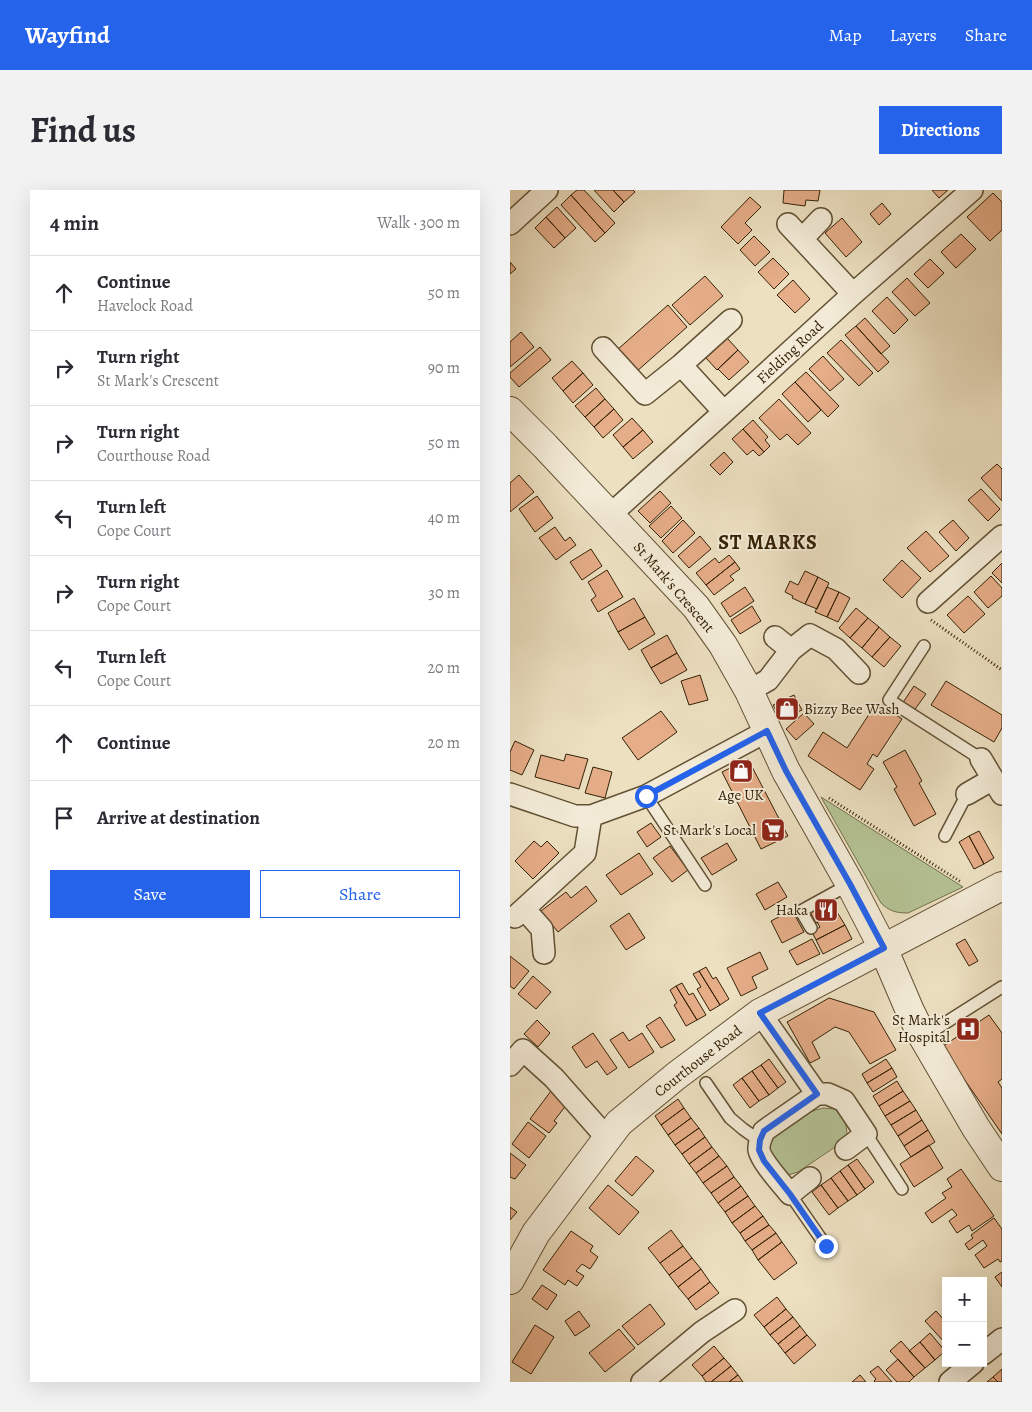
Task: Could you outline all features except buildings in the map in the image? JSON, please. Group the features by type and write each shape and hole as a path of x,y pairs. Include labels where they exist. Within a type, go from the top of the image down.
{"street":[{"path":"510,224 547,190"},
{"name":"Fielding Road","path":"610,515 853,294 972,190"},
{"path":"821,219 795,232 853,294"},
{"path":"603,348 645,394 731,320"},
{"path":"681,365 724,412"},
{"name":"St Mark's Crescent","path":"510,411 696,607 723,645 749,691 786,771 884,948 923,1037 976,1128 1002,1167"},
{"path":"928,602 1002,536"},
{"path":"749,691 768,680 783,644 810,635 836,648 859,673"},
{"path":"510,794 575,816 591,816 646,796 767,731"},
{"path":"967,794 999,780 981,759"},
{"path":"544,953 542,929 520,913 585,853 591,816"},
{"name":"Courthouse Road","path":"510,1280 536,1233 619,1123 676,1076 760,1013 993,891"},
{"path":"760,1013 817,1094"},
{"path":"510,1065 523,1050 554,1078 607,1138"},
{"path":"810,1178 790,1194 764,1161 759,1150 760,1140 764,1131 817,1094 828,1094 844,1101 866,1134 846,1149"},
{"path":"642,1382 702,1332 735,1310"},
{"path":"987,1351 1002,1339"},
{"path":"950,1382 968,1367"}],"lane":[{"path":"924,646 889,700 981,759"},
{"path":"945,836 967,794"},
{"path":"646,796 705,885"},
{"path":"810,928 802,911 850,884"},
{"path":"923,1037 1002,987"},
{"path":"706,1083 730,1118 760,1140"},
{"path":"866,1134 902,1189"},
{"path":"790,1194 826,1246"}],"path":[{"path":"928,602 919,611 1002,670"},
{"path":"827,797 993,891"}],"green space":[{"path":"821,797 963,887 908,913 890,910 881,903"},
{"path":"823,1108 836,1109 845,1117 847,1134 841,1143 798,1172 788,1175 780,1172 768,1148 773,1137 806,1113"}],"place":[{"name":"Bizzy Bee Wash","path":"787,709"},
{"name":"Age UK","path":"741,771"},
{"name":"St Mark's Local","path":"773,830"},
{"name":"Haka","path":"826,910"},
{"name":"St Mark's Hospital","path":"968,1029"}],"district":[{"name":"ST MARKS","path":"768,542"}],"route":[{"path":"646,796 767,731 786,771 884,948 760,1013 817,1094 764,1131 760,1140 759,1150 764,1161 790,1194 826,1246"}]}
